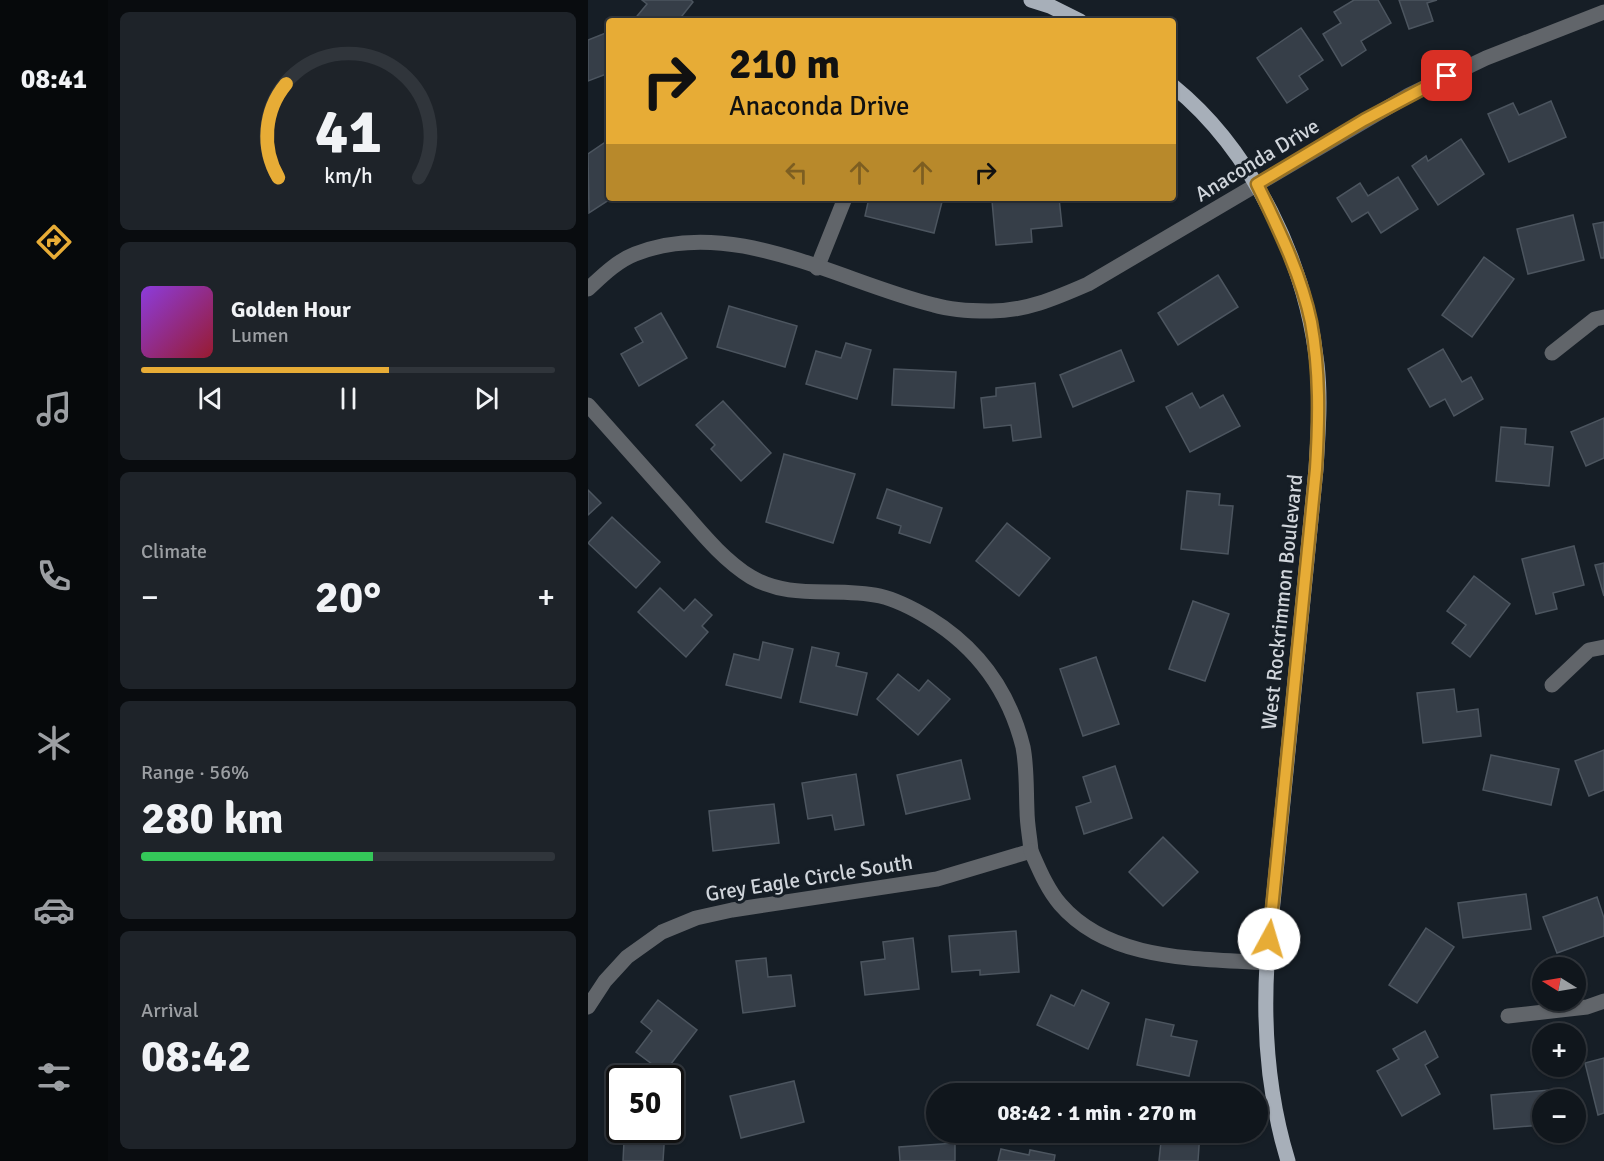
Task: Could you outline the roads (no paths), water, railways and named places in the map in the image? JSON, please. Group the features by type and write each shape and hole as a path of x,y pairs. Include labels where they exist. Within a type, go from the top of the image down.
{"main road":[{"path":"1031,0 1050,6 1074,18"},
{"name":"West Rockrimmon Boulevard","path":"1176,90 1228,142 1257,184 1280,233 1310,320 1317,364 1319,410 1315,480 1267,963 1265,1004 1268,1073 1276,1123 1288,1161"}],"street":[{"name":"Anaconda Drive","path":"588,289 605,272 634,254 668,245 731,244 764,251 934,305 990,312 1021,309 1053,300 1088,284 1364,120 1447,76 1486,58 1604,12"},
{"path":"817,268 844,201"},
{"path":"1552,353 1595,320 1604,317"},
{"path":"588,405 700,530 724,555 750,576 777,589 880,596 913,609 940,624 976,654 997,681 1012,714 1023,748 1031,851 1059,903 1080,923 1108,939 1168,957 1267,963"},
{"path":"1552,684 1590,650 1604,646"},
{"name":"Grey Eagle Circle South","path":"588,1007 605,981 627,957 662,932 696,918 732,910 937,879 1031,851"},
{"path":"1509,1016 1587,1007 1604,1001"}]}
